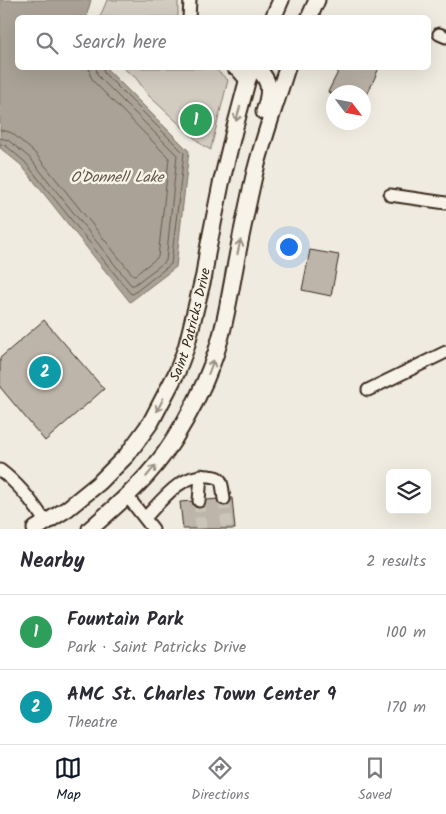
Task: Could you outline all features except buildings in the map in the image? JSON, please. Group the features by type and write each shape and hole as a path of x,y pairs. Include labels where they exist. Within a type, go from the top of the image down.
{"main road":[{"path":"274,15 281,0"},
{"path":"310,15 317,0"},
{"path":"255,175 249,166 267,102 268,89 267,82 259,70"},
{"path":"90,529 127,496 160,460 193,407 213,362 229,301 255,175 286,70"},
{"name":"Saint Patricks Drive","path":"41,526 67,509 99,483 127,455 151,422 177,372 186,348 204,275 221,184 250,74"}],"street":[{"path":"189,15 190,0"},
{"path":"390,195 446,202"},
{"path":"368,390 446,352"},
{"path":"0,470 26,493 41,526"},
{"path":"127,496 150,526 166,495 179,484 201,475 216,477 221,481 224,499"},
{"path":"199,501 201,475"}],"shaded area":[{"path":"107,0 178,0 178,15 101,15"},
{"path":"126,70 216,70 228,80 211,150 202,145 148,95 136,78"}],"water":[{"name":"O'Donnell Lake","path":"0,0 91,0 87,15 15,15 15,70 108,70 189,151 176,267 130,302 21,165 0,148"}],"tunnel":[{"path":"224,499 227,529"},
{"path":"199,501 201,529"}],"place":[{"name":"Fountain Park","path":"196,120"},
{"name":"AMC St. Charles Town Center 9","path":"45,372"}]}
